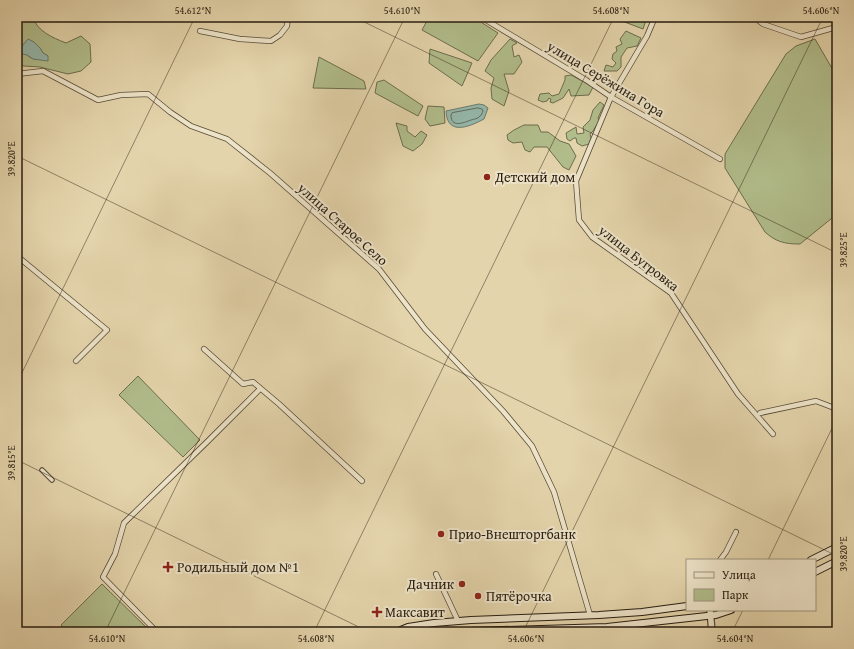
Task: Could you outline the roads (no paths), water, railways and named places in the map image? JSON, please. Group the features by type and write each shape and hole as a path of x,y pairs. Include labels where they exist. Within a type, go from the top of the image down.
{"main road":[{"path":"812,559 837,547"},
{"path":"816,571 837,560"},
{"path":"396,632 408,627 434,623 642,612 686,606"},
{"path":"435,632 598,630 710,613 716,615 727,611"}],"street":[{"path":"200,30 240,38 271,41 280,35 287,26 288,17"},
{"name":"улица Серёжина Гора","path":"481,17 611,97 720,159"},
{"name":"улица Бугровка","path":"655,17 647,36 611,97 576,181 579,220 592,237 671,293 738,394 773,434"},
{"path":"754,17 763,24 801,37 837,26"},
{"name":"улица Старое Село","path":"17,74 43,71 98,100 121,95 148,94 170,112 191,126 230,142 270,173 379,269 425,329 503,411 532,446 554,492 590,615"},
{"path":"17,256 107,330 76,360"},
{"path":"204,349 243,384 253,382 362,481"},
{"path":"157,632 103,577 115,554 124,523 260,389"},
{"path":"760,413 816,401 837,409"},
{"path":"42,470 52,480"},
{"path":"721,559 736,532"},
{"path":"436,574 458,621"},
{"path":"710,613 712,632"}],"water":[{"path":"28,39 34,42 43,53 48,56 48,61 33,59 22,54 20,50"},
{"path":"479,104 488,108 484,119 472,125 466,127 455,127 450,124 447,119 446,111"}],"place":[{"name":"Детский дом","path":"487,177"},
{"name":"Прио-Внешторгбанк","path":"441,534"},
{"name":"Родильный дом №1","path":"168,567"},
{"name":"Дачник","path":"462,584"},
{"name":"Пятёрочка","path":"478,596"},
{"name":"Максавит","path":"377,612"}]}
